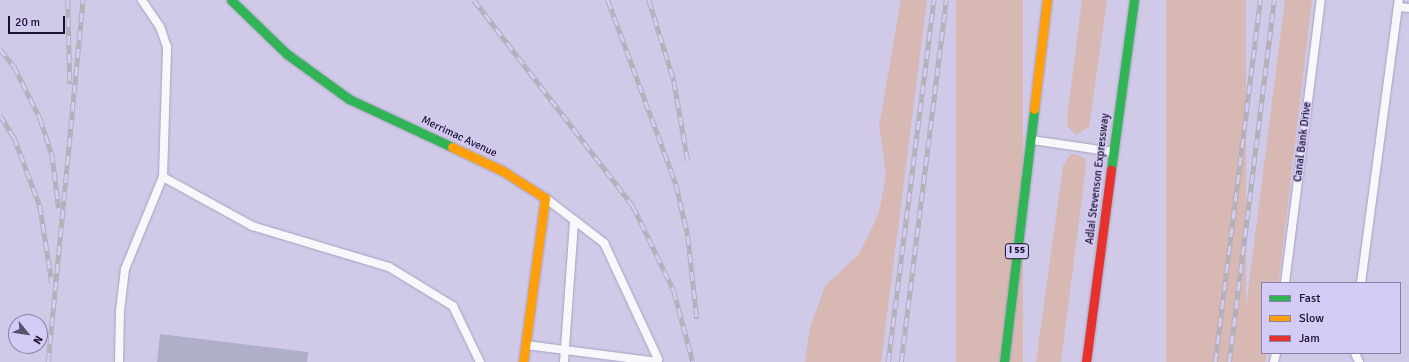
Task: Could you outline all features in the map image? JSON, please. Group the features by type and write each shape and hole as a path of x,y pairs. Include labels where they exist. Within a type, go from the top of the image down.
{"main road":[{"name":"Merrimac Avenue","path":"231,0 287,54 349,99 503,171 545,198"},
{"name":"I 55","path":"1004,362 1047,0"},
{"name":"Adlai Stevenson Expressway","path":"1086,362 1134,0"},
{"path":"524,362 545,198"}],"lane":[{"path":"119,362 120,311 125,269 163,176 167,47 160,26 142,0"},
{"name":"Canal Bank Drive","path":"1285,282 1321,0"},
{"path":"1361,282 1399,4 1409,8"},
{"path":"1030,140 1114,152"},
{"path":"163,176 252,226 389,267 453,306 480,362"},
{"path":"545,198 604,244 658,361"},
{"path":"564,362 574,221"},
{"path":"526,345 658,361"}],"shaded area":[{"path":"901,0 927,0 881,362 805,362 810,328 825,286 859,254 879,213 886,174 879,126"},
{"path":"956,0 1023,0 1023,362 956,362"},
{"path":"1082,0 1107,0 1089,127 1076,135 1068,127 1067,118"},
{"path":"1166,0 1246,0 1246,362 1166,362"},
{"path":"1285,0 1312,0 1279,278 1278,282 1261,282 1261,354 1267,354 1265,362 1239,362"},
{"path":"1076,154 1085,159 1086,166 1061,362 1036,362 1063,166 1070,155"}],"building":[{"path":"160,334 308,352 307,362 157,362"}],"railway":[{"path":"68,0 70,84"},
{"path":"48,362 83,0"},
{"path":"474,0 633,206 674,291 693,362"},
{"path":"608,0 676,184 688,236 697,319"},
{"path":"649,0 674,81 688,161"},
{"path":"888,362 934,0"},
{"path":"901,362 946,0"},
{"path":"1215,362 1260,0"},
{"path":"1229,362 1274,0"},
{"path":"0,49 14,66 40,118 52,154 59,209"},
{"path":"0,115 14,137 40,206 52,283"}],"traffic: fast":[{"path":"231,0 287,54 349,99 452,147"},
{"path":"1111,170 1134,0"},
{"path":"1004,362 1034,109"}],"traffic: slow":[{"path":"1034,109 1047,0"},
{"path":"452,147 503,171 545,198 523,362"}],"traffic: jam":[{"path":"1086,362 1111,170"}]}
